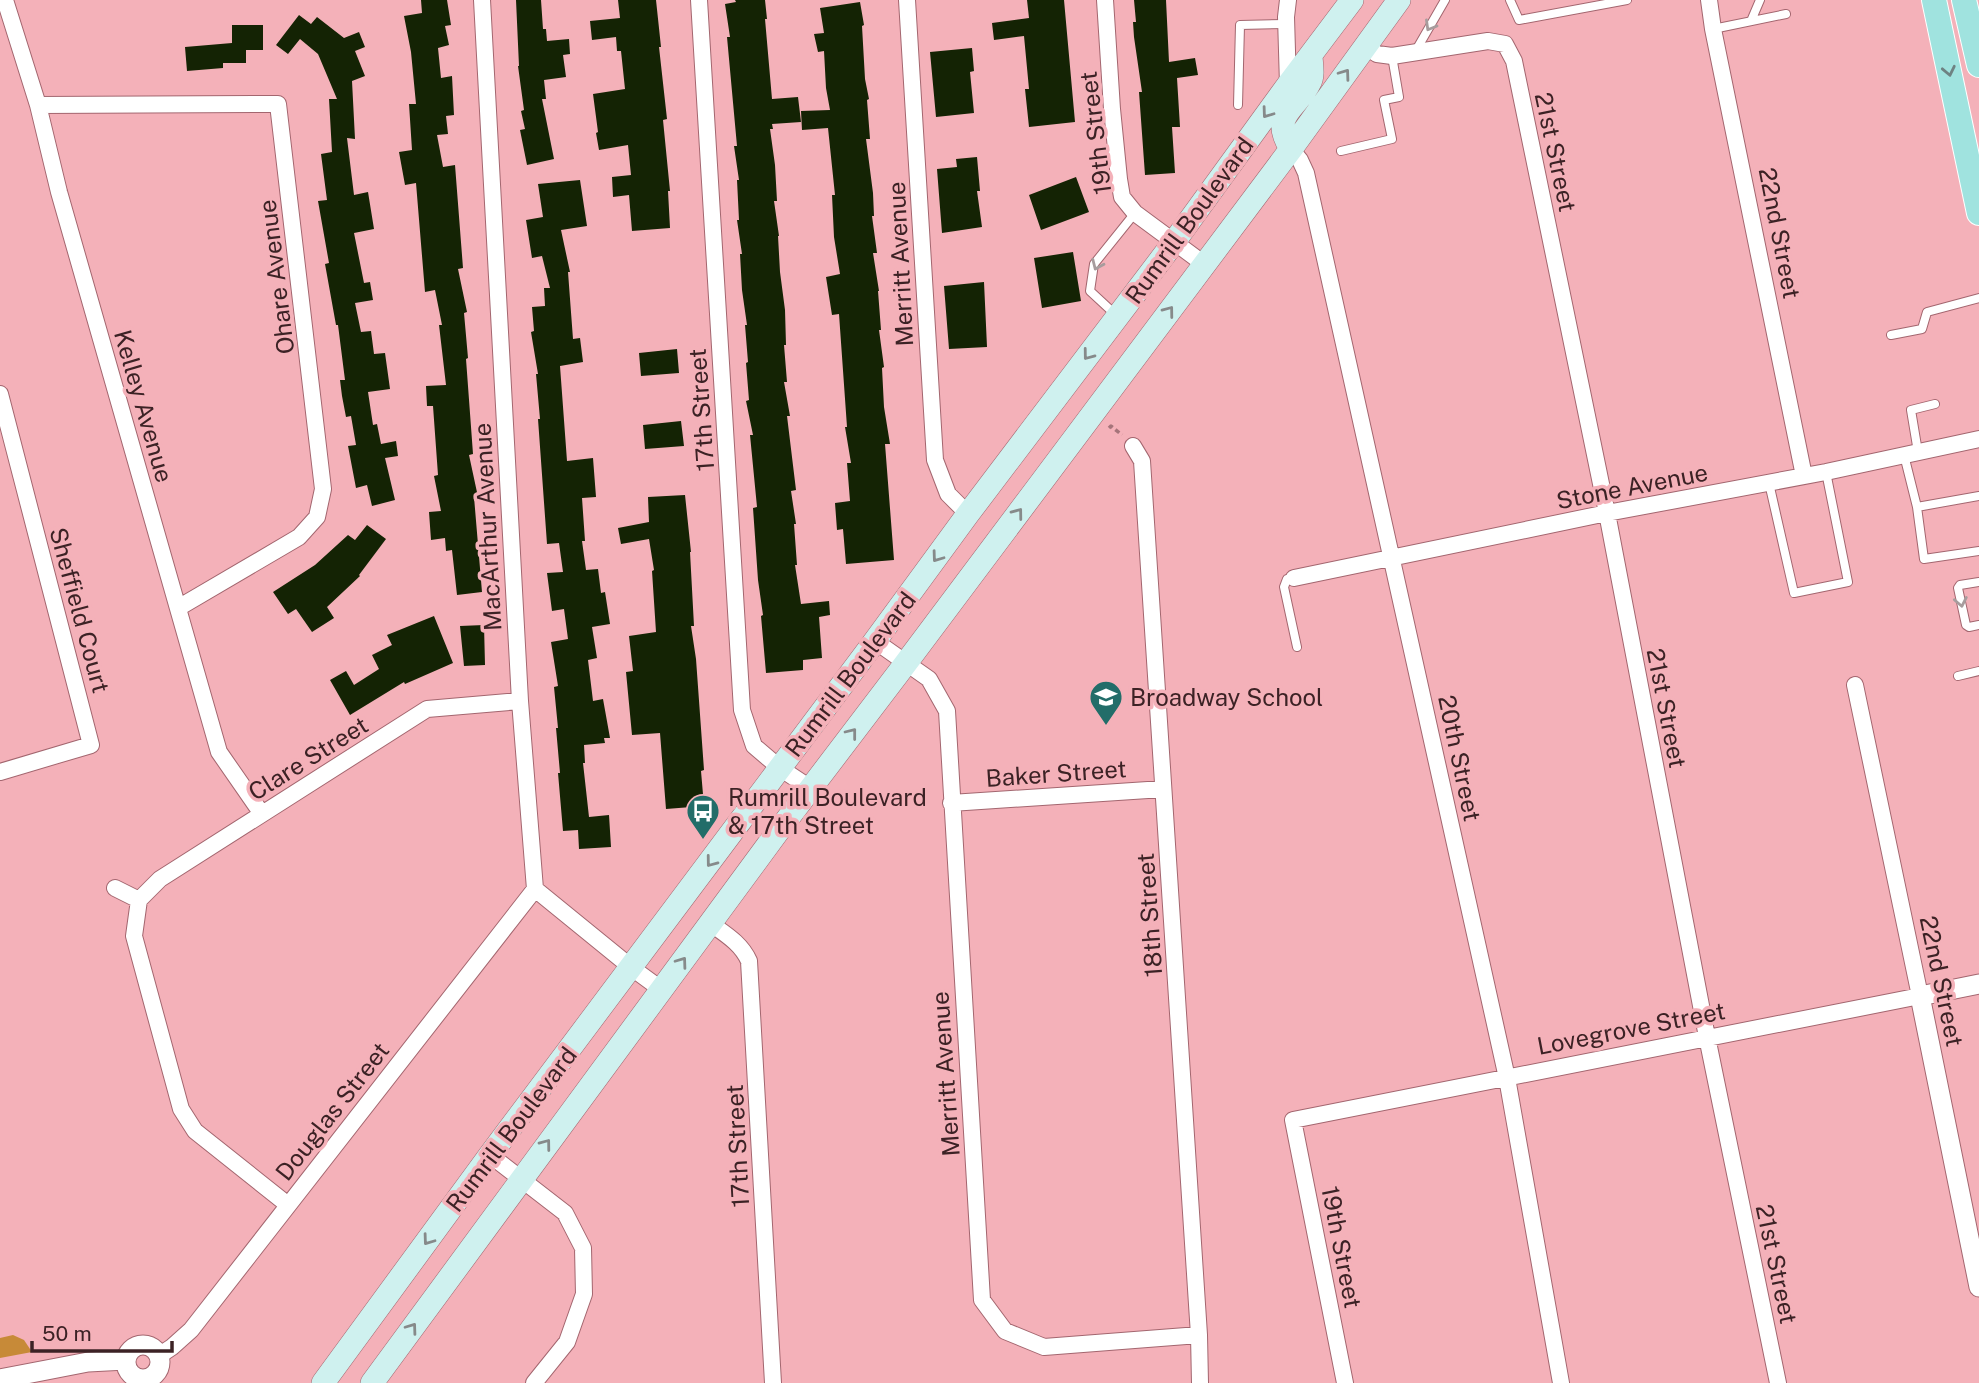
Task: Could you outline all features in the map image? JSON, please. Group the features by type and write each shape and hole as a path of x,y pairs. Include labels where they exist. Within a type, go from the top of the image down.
{"main road":[{"name":"Rumrill Boulevard","path":"323,1383 490,1155 1352,0"},
{"name":"Rumrill Boulevard","path":"372,1383 810,788 1291,149 1399,0"},
{"path":"1979,65 1970,10 1931,1 1979,213"},
{"path":"1291,149 1283,136 1282,126 1284,118 1312,80 1311,55"}],"street":[{"name":"Kelley Avenue","path":"5,0 38,105 60,192 219,752 262,814"},
{"name":"MacArthur Avenue","path":"482,0 520,701 535,889"},
{"name":"17th Street","path":"699,0 743,710 754,746 810,788"},
{"name":"Merritt Avenue","path":"907,0 935,460 948,494 968,514"},
{"name":"19th Street","path":"1105,0 1122,197 1135,213 1205,264"},
{"path":"1288,0 1288,85"},
{"name":"22nd Street","path":"1708,0 1804,476"},
{"name":"21st Street","path":"1415,52 1488,41 1505,44 1514,61 1607,513 1707,1037 1778,1383"},
{"path":"1365,46 1377,54 1392,56 1415,52"},
{"name":"Ohare Avenue","path":"38,105 278,104 323,489 317,517 299,537 178,608"},
{"name":"20th Street","path":"1291,149 1306,173 1507,1078 1561,1383"},
{"name":"Sheffield Court","path":"0,394 92,745 0,772"},
{"name":"Stone Avenue","path":"1294,578 1979,439"},
{"name":"18th Street","path":"1133,446 1142,461 1200,1383"},
{"name":"Merritt Avenue","path":"876,641 929,679 947,711 982,1300 1005,1331 1044,1347 1199,1335"},
{"name":"22nd Street","path":"1855,685 1979,1287"},
{"name":"Clare Street","path":"139,900 160,879 427,709 520,701"},
{"name":"Baker Street","path":"951,803 1163,789"},
{"path":"115,888 139,900 134,936 181,1109 195,1132 288,1205"},
{"path":"535,889 662,989"},
{"name":"Douglas Street","path":"160,1355 191,1331 535,889"},
{"name":"17th Street","path":"710,923 736,942 745,951 749,961 773,1383"},
{"name":"Lovegrove Street","path":"1293,1120 1979,984"},
{"name":"19th Street","path":"1293,1120 1345,1383"},
{"path":"490,1155 565,1213 583,1248 584,1294 567,1342 534,1383"},
{"path":"141,1344 152,1347 160,1355 158,1373 148,1381 136,1378 128,1371 126,1360 131,1350 141,1344"},
{"path":"0,1379 88,1362 126,1360"}],"lane":[{"path":"1415,52 1445,0"},
{"path":"1510,0 1519,20 1627,0"},
{"path":"1751,21 1760,0"},
{"path":"1713,29 1786,14"},
{"path":"1238,105 1240,25 1286,24"},
{"path":"1340,151 1392,139 1384,100 1399,97 1392,56"},
{"path":"1118,317 1090,291 1094,264 1135,213"},
{"path":"1891,335 1922,329 1927,312 1979,298"},
{"path":"1935,404 1911,410 1911,453 1924,559 1979,551"},
{"path":"1769,483 1794,593 1848,582 1826,472"},
{"path":"1916,507 1979,496"},
{"path":"1294,578 1287,579 1284,587 1297,647"},
{"path":"1979,582 1960,585 1958,588 1966,625 1979,625"},
{"path":"1958,676 1979,671"}],"path":[{"path":"1104,430 1111,426 1133,446"}],"shaded area":[{"path":"13,1335 24,1340 32,1352 0,1358 0,1338"}],"building":[{"path":"421,0 447,0 451,25 445,26 449,45 438,48 441,78 452,76 454,115 446,116 448,134 437,135 443,167 455,165 463,268 458,269 467,312 464,313 473,454 469,455 478,497 474,497 482,592 457,595 452,550 446,551 445,538 431,540 429,512 441,511 434,476 438,475 433,406 427,406 426,386 446,385 439,325 442,325 435,290 425,292 416,183 405,185 399,152 412,150 409,104 416,104 404,16 422,13"},
{"path":"516,0 541,0 543,29 546,29 547,41 569,39 570,54 563,55 566,77 544,80 546,99 542,99 554,159 527,165 520,130 525,129 521,111 524,110 518,66"},
{"path":"618,0 656,0 667,119 663,120 670,191 670,228 632,231 629,195 613,197 612,177 631,175 628,145 599,150 593,94 625,89 621,51 617,51 616,37 592,40 590,21 620,18"},
{"path":"735,0 765,0 772,99 798,97 801,122 772,124 773,129 770,129 785,310 787,382 784,382 790,416 787,416 796,490 791,491 796,524 795,565 801,604 829,601 830,615 819,617 822,658 803,660 803,670 766,673 753,508 757,507 750,435 753,435 746,401 749,400 747,325 737,220 739,180 734,146 737,146 727,37 730,37 725,4 736,2"},
{"path":"1027,0 1064,0 1075,122 1029,127 1024,36 994,40 992,23 1029,18"},
{"path":"1134,0 1166,0 1169,62 1195,58 1198,75 1177,78 1180,127 1172,127 1175,173 1145,175 1139,92 1142,92 1133,22 1136,22"},
{"path":"860,2 864,25 865,79 869,99 870,139 866,139 873,193 872,216 877,253 873,253 879,291 884,407 890,444 885,444 894,560 846,564 843,529 837,530 835,503 850,501 847,463 851,463 845,427 839,314 832,315 826,277 840,274 834,237 832,195 835,195 828,128 802,130 801,111 830,110 824,51 818,52 814,34 824,33 820,8"},
{"path":"299,15 311,24 317,17 344,38 359,32 365,47 355,51 365,76 352,81 355,139 347,138 354,195 368,192 374,229 354,233 364,283 370,282 373,300 355,303 361,332 371,331 374,354 385,353 390,389 368,392 373,425 377,424 381,444 396,441 398,456 385,458 395,500 372,506 367,485 356,488 348,446 356,445 351,416 346,417 342,396 340,380 345,380 338,325 325,264 329,263 318,201 327,200 321,154 332,152 329,99 337,99 318,54 300,39 288,54 276,45"},
{"path":"232,25 263,25 263,50 246,50 246,63 223,63 223,68 187,71 185,47 232,43"},
{"path":"972,48 974,71 970,72 974,113 936,117 930,52"},
{"path":"977,157 980,191 977,191 982,227 942,233 937,169 957,167 956,159"},
{"path":"1076,177 1089,212 1041,230 1029,195"},
{"path":"580,180 587,226 561,230 570,272 573,339 580,338 583,362 560,366 567,461 593,458 596,497 582,498 585,541 582,541 586,570 598,569 601,593 605,592 610,624 592,627 597,658 588,660 593,701 603,699 610,738 604,738 605,743 584,745 583,763 589,817 609,815 611,847 579,849 578,830 563,831 554,687 558,686 551,642 568,639 564,609 552,611 547,573 563,572 559,543 547,544 538,419 538,374 531,332 534,331 532,307 545,306 544,288 550,288 542,256 532,258 526,220 543,217 538,184"},
{"path":"1073,252 1081,301 1042,308 1034,258"},
{"path":"984,282 987,347 949,349 944,286"},
{"path":"677,349 679,373 641,376 639,353"},
{"path":"681,421 684,446 645,449 643,425"},
{"path":"685,495 691,552 694,626 691,626 696,659 704,806 666,809 660,733 632,735 626,672 633,671 629,636 656,632 654,570 649,539 621,544 618,528 649,522 648,497"},
{"path":"367,525 386,539 360,576 327,607 334,618 312,632 296,609 288,614 273,592 315,565 348,535 355,540"},
{"path":"434,616 453,663 405,684 404,682 350,715 330,680 346,671 354,685 379,669 372,655 392,645 387,635"},
{"path":"484,625 485,665 464,666 460,626"}],"place":[{"name":"Broadway School","path":"1106,727"},
{"name":"Rumrill Boulevard & 17th Street","path":"703,841"}]}
